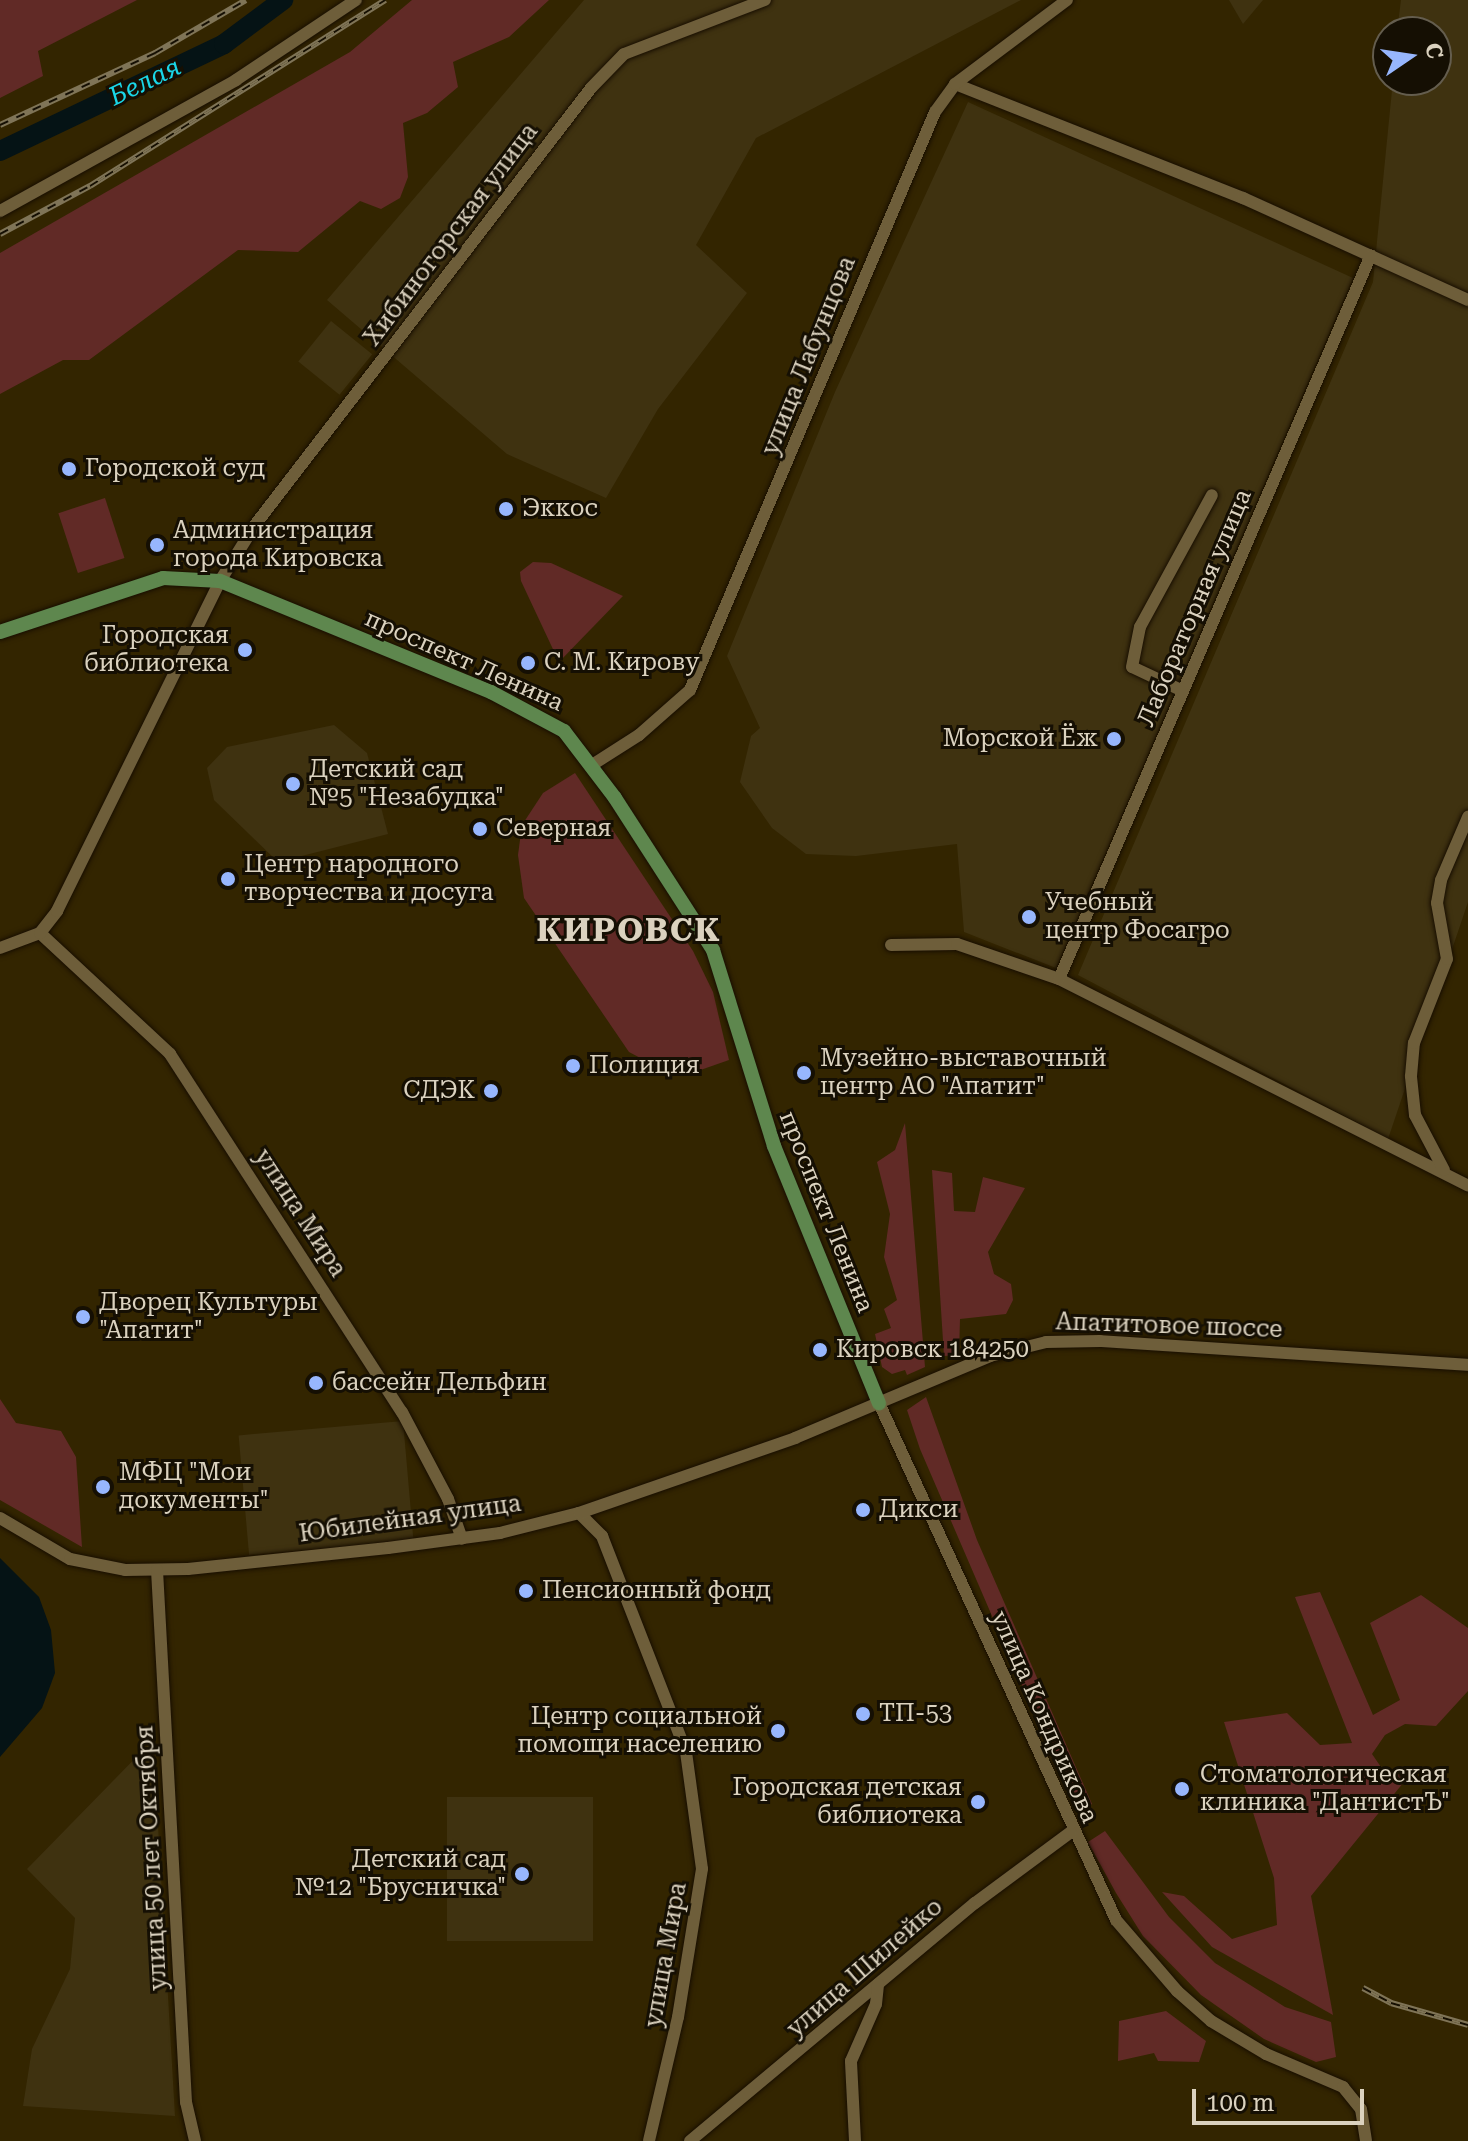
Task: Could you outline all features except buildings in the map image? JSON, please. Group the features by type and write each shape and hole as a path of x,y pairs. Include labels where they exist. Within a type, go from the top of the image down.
{"main road":[{"name":"проспект Ленина","path":"0,632 163,578 220,581 512,702 561,729 588,760 713,950 774,1146 879,1403"}],"street":[{"path":"0,211 236,80 356,0"},
{"name":"Хибиногорская улица","path":"40,933 57,911 220,581 602,77 624,54 765,0"},
{"name":"улица Лабунцова","path":"588,760 616,749 690,690 935,112 955,84 1067,0"},
{"path":"955,84 1116,145 1468,300"},
{"name":"Лабораторная улица","path":"1059,979 1371,255"},
{"path":"1183,691 1132,667 1140,627 1212,495"},
{"path":"1444,1170 1415,1115 1411,1076 1414,1043 1447,959 1437,903 1441,880 1468,817"},
{"path":"0,948 40,933"},
{"name":"улица Мира","path":"40,933 170,1054 402,1412 448,1499 462,1539"},
{"path":"891,945 957,944 1059,979 1389,1150 1444,1170 1468,1186"},
{"name":"Апатитовое шоссе","path":"879,1403 957,1369 1046,1342 1147,1343 1468,1365"},
{"name":"Юбилейная улица","path":"0,1518 70,1559 105,1568 157,1570 462,1539 579,1513 795,1438 879,1403"},
{"name":"улица Кондрикова","path":"879,1403 1071,1832 1116,1920 1150,1963 1211,2021 1266,2054 1343,2087 1361,2109 1366,2141"},
{"name":"улица Мира","path":"579,1513 602,1536 686,1752 702,1869 678,2017 649,2141"},
{"name":"улица 50 лет Октября","path":"157,1570 186,2102 195,2141"},
{"name":"улица Шилейко","path":"690,2141 975,1903 1071,1832"},
{"path":"855,2141 851,2061 876,2004 878,1984"}],"shaded area":[{"path":"0,0 137,0 38,51 43,76 0,98"},
{"path":"412,0 549,0 509,37 453,62 458,87 427,113 403,123 408,177 400,198 381,209 360,201 298,252 238,250 89,360 63,360 0,394 0,253 350,52"},
{"path":"584,0 1021,0 756,138 696,245 747,293 658,409 606,498 507,454 327,300"},
{"path":"1229,0 1263,0 1243,24"},
{"path":"1401,0 1468,0 1468,902 1388,1139 1078,975 1373,282 1391,96 1452,96 1452,16 1399,16"},
{"path":"968,102 1353,278 1056,968 964,932 957,844 856,856 806,854 772,828 740,782 751,736 760,728 727,656 835,392"},
{"path":"331,321 372,354 339,395 298,361"},
{"path":"105,498 124,558 78,573 58,513"},
{"path":"533,562 551,563 623,596 559,662 521,581 520,572"},
{"name":"Детский сад №5 \"Незабудка\"","path":"334,725 367,753 388,834 278,862 214,800 207,768 227,747"},
{"path":"575,773 693,951 713,992 729,1060 689,1074 667,1072 629,1052 524,898 518,855 522,825 543,793"},
{"path":"905,1123 925,1367 907,1375 905,1370 892,1374 882,1367 875,1334 891,1328 884,1309 897,1300 884,1257 890,1214 877,1162 895,1150"},
{"path":"932,1170 952,1173 954,1211 975,1212 983,1177 1025,1188 988,1252 994,1274 1011,1284 1013,1300 1006,1314 960,1319 959,1355 944,1356"},
{"path":"926,1397 977,1540 1092,1804 1085,1809 1074,1806 920,1449 907,1410"},
{"path":"0,1399 16,1423 61,1431 76,1457 82,1547 0,1500"},
{"path":"403,1421 413,1541 249,1555 239,1435"},
{"path":"0,1558 39,1597 51,1630 55,1673 42,1708 0,1757"},
{"path":"1320,1592 1373,1715 1400,1700 1370,1623 1421,1595 1468,1628 1468,1691 1436,1726 1405,1724 1385,1735 1372,1754 1383,1770 1408,1777 1311,1896 1333,2015 1212,1947 1162,1892 1184,1896 1232,1939 1277,1925 1274,1878 1224,1722 1287,1713 1320,1745 1352,1743 1295,1597"},
{"path":"153,1740 175,2116 23,2106 32,2049 70,1969 75,1918 27,1869"},
{"name":"Детский сад №12 \"Брусничка\"","path":"447,1797 593,1797 593,1941 447,1941"},
{"path":"1105,1831 1169,1917 1215,1963 1285,2007 1331,2022 1336,2057 1316,2062 1264,2039 1201,1995 1143,1936 1116,1893 1088,1842"},
{"path":"1166,2011 1206,2041 1199,2062 1158,2061 1154,2053 1118,2061 1119,2021"}],"waterway":[{"name":"Белая","path":"0,151 224,44 283,0"}],"railway":[{"path":"0,125 155,53 246,0"},
{"path":"0,234 90,186 385,0"},
{"path":"1363,1988 1391,2003 1468,2025"}],"place":[{"name":"Городской суд","path":"69,469"},
{"name":"Эккос","path":"506,509"},
{"name":"Администрация города Кировска","path":"157,545"},
{"name":"Городская библиотека","path":"245,650"},
{"name":"С. М. Кирову","path":"528,663"},
{"name":"Морской Ёж","path":"1114,739"},
{"name":"Детский сад №5 \"Незабудка\"","path":"293,784"},
{"name":"Северная","path":"480,829"},
{"name":"Центр народного творчества и досуга","path":"228,879"},
{"name":"Учебный центр Фосагро","path":"1029,917"},
{"name":"Полиция","path":"573,1066"},
{"name":"Музейно-выставочный центр АО \"Апатит\"","path":"804,1073"},
{"name":"СДЭК","path":"491,1091"},
{"name":"Дворец Культуры \"Апатит\"","path":"83,1317"},
{"name":"Кировск 184250","path":"820,1350"},
{"name":"бассейн Дельфин","path":"316,1383"},
{"name":"МФЦ \"Мои документы\"","path":"103,1487"},
{"name":"Дикси","path":"863,1510"},
{"name":"Пенсионный фонд","path":"526,1591"},
{"name":"ТП-53","path":"863,1714"},
{"name":"Центр социальной помощи населению","path":"778,1731"},
{"name":"Стоматологическая клиника \"ДантистЪ\"","path":"1182,1789"},
{"name":"Городская детская библиотека","path":"978,1802"},
{"name":"Детский сад №12 \"Брусничка\"","path":"522,1874"}],"district":[{"name":"КИРОВСК","path":"629,930"}]}
